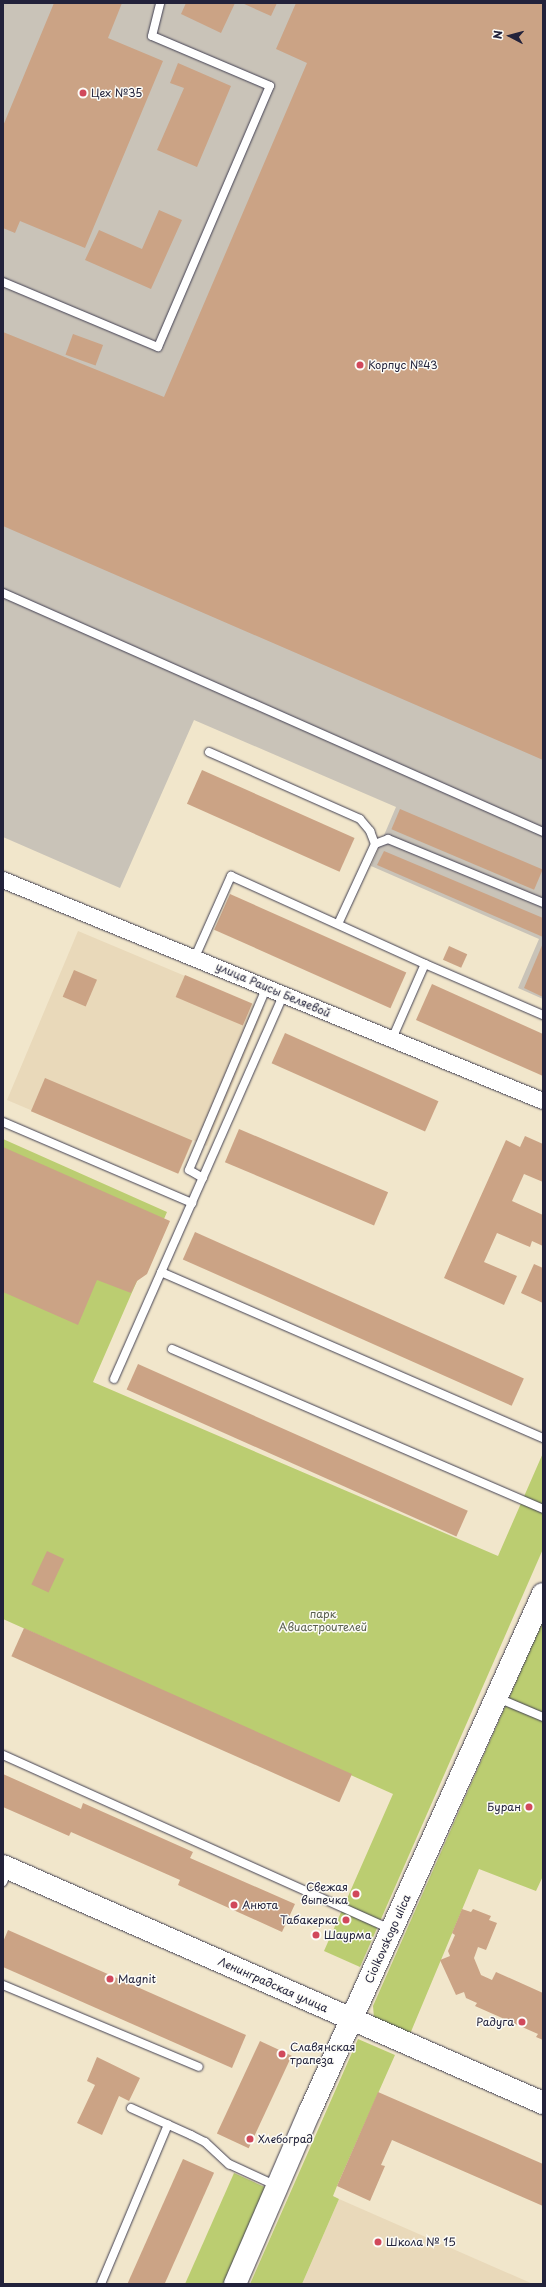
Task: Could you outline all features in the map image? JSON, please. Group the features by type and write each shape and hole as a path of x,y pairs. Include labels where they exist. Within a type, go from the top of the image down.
{"street":[{"name":"улица Раисы Беляевой","path":"3,880 267,986 543,1101"},
{"name":"Ciolkovskogo ulica","path":"235,2284 543,1594"},
{"name":"Ленинградская улица","path":"5,1872 543,2103"}],"lane":[{"path":"3,282 158,347 270,86 152,36 160,3"},
{"path":"3,593 543,832"},
{"path":"209,752 360,819 370,831 375,844"},
{"path":"338,924 375,844 388,839 543,904"},
{"path":"195,957 231,876 543,1015"},
{"path":"392,1039 426,964"},
{"path":"203,1178 189,1170 267,986"},
{"path":"114,1379 284,994"},
{"path":"3,1122 192,1203"},
{"path":"161,1272 543,1438"},
{"path":"172,1349 543,1509"},
{"path":"497,1698 543,1717"},
{"path":"3,1755 392,1930"},
{"path":"3,1985 199,2067"},
{"path":"130,2108 205,2142 229,2164 278,2186"},
{"path":"102,2284 168,2125"}],"shaded area":[{"path":"3,3 543,3 543,999 518,988 539,939 371,866 396,807 194,720 120,888 3,837"},
{"path":"78,931 264,1009 207,1146 193,1140 179,1173 7,1100"},
{"name":"Школа № 15","path":"339,2199 533,2284 302,2284"}],"green space":[{"name":"парк Авиастроителей","path":"3,1139 167,1212 93,1382 498,1556 543,1453 543,1549 360,1967 324,1951 393,1794 3,1619"},
{"path":"543,1621 543,1876 536,1891 479,1869 410,2034 374,2018 373,2006"},
{"path":"358,2039 395,2055 337,2186 333,2196 339,2199 302,2284 250,2284"},
{"path":"234,2173 269,2189 227,2284 185,2284"}],"building":[{"name":"Цех №35","path":"54,3 122,3 108,38 163,61 85,248 20,221 15,233 3,228 3,126"},
{"path":"186,3 235,3 221,33 181,14"},
{"path":"242,3 277,3 271,16"},
{"name":"Корпус №43","path":"296,3 543,3 543,760 3,526 3,332 164,397 307,63 276,49"},
{"path":"178,63 231,86 197,167 157,150 184,88 170,83"},
{"path":"159,210 182,220 151,289 85,260 99,230 142,249"},
{"path":"73,334 103,345 96,366 65,355"},
{"path":"202,770 355,838 340,872 187,804"},
{"path":"400,809 543,870 534,890 391,829"},
{"path":"384,851 543,918 543,937 377,865"},
{"path":"230,894 406,973 390,1008 214,930"},
{"path":"543,943 543,997 524,988"},
{"path":"449,946 467,954 461,968 443,960"},
{"path":"74,970 97,980 86,1006 63,997"},
{"path":"185,975 252,1004 243,1026 176,997"},
{"path":"432,984 543,1034 543,1076 416,1020"},
{"path":"285,1033 438,1101 425,1131 272,1063"},
{"path":"45,1078 192,1141 178,1174 31,1111"},
{"path":"239,1129 388,1192 374,1225 225,1162"},
{"path":"525,1136 543,1144 543,1182 524,1174 512,1201 543,1215 543,1246 532,1241 530,1247 497,1233 484,1262 517,1276 504,1305 444,1278 506,1140 520,1147"},
{"path":"3,1147 170,1221 147,1274 137,1281 131,1293 97,1280 78,1325 3,1292"},
{"path":"195,1232 524,1378 512,1406 183,1259"},
{"path":"534,1264 543,1268 543,1303 521,1293"},
{"path":"138,1364 468,1511 456,1536 127,1390"},
{"path":"47,1551 64,1559 49,1593 31,1585"},
{"path":"24,1628 352,1774 339,1802 11,1656"},
{"path":"3,1774 81,1809 83,1803 193,1852 190,1858 295,1904 282,1932 178,1885 180,1880 71,1832 69,1836 3,1807"},
{"path":"462,1909 471,1912 473,1909 491,1916 489,1920 497,1923 486,1950 478,1947 474,1958 481,1975 492,1980 496,1972 543,1993 543,2040 536,2037 538,2034 475,2006 477,2003 466,1998 464,1992 456,1995 440,1960 450,1956 448,1951 455,1935 452,1933"},
{"path":"8,1930 246,2035 232,2068 3,1967 3,1942"},
{"path":"260,2041 292,2056 249,2148 217,2133"},
{"path":"97,2057 140,2078 129,2101 119,2096 102,2135 77,2123 95,2085 87,2081"},
{"path":"378,2092 543,2164 543,2206 392,2140 381,2165 385,2166 370,2201 337,2186"},
{"path":"183,2159 214,2173 165,2284 128,2283"}],"place":[{"name":"Цех №35","path":"83,93"},
{"name":"Корпус №43","path":"360,365"},
{"name":"Буран","path":"529,1807"},
{"name":"Свежая выпечка","path":"356,1894"},
{"name":"Анюта","path":"234,1905"},
{"name":"Табакерка","path":"346,1920"},
{"name":"Шаурма","path":"316,1935"},
{"name":"Magnit","path":"110,1979"},
{"name":"Радуга","path":"522,2022"},
{"name":"Славянская трапеза","path":"282,2054"},
{"name":"Хлебоград","path":"250,2139"},
{"name":"Школа № 15","path":"378,2242"}]}
